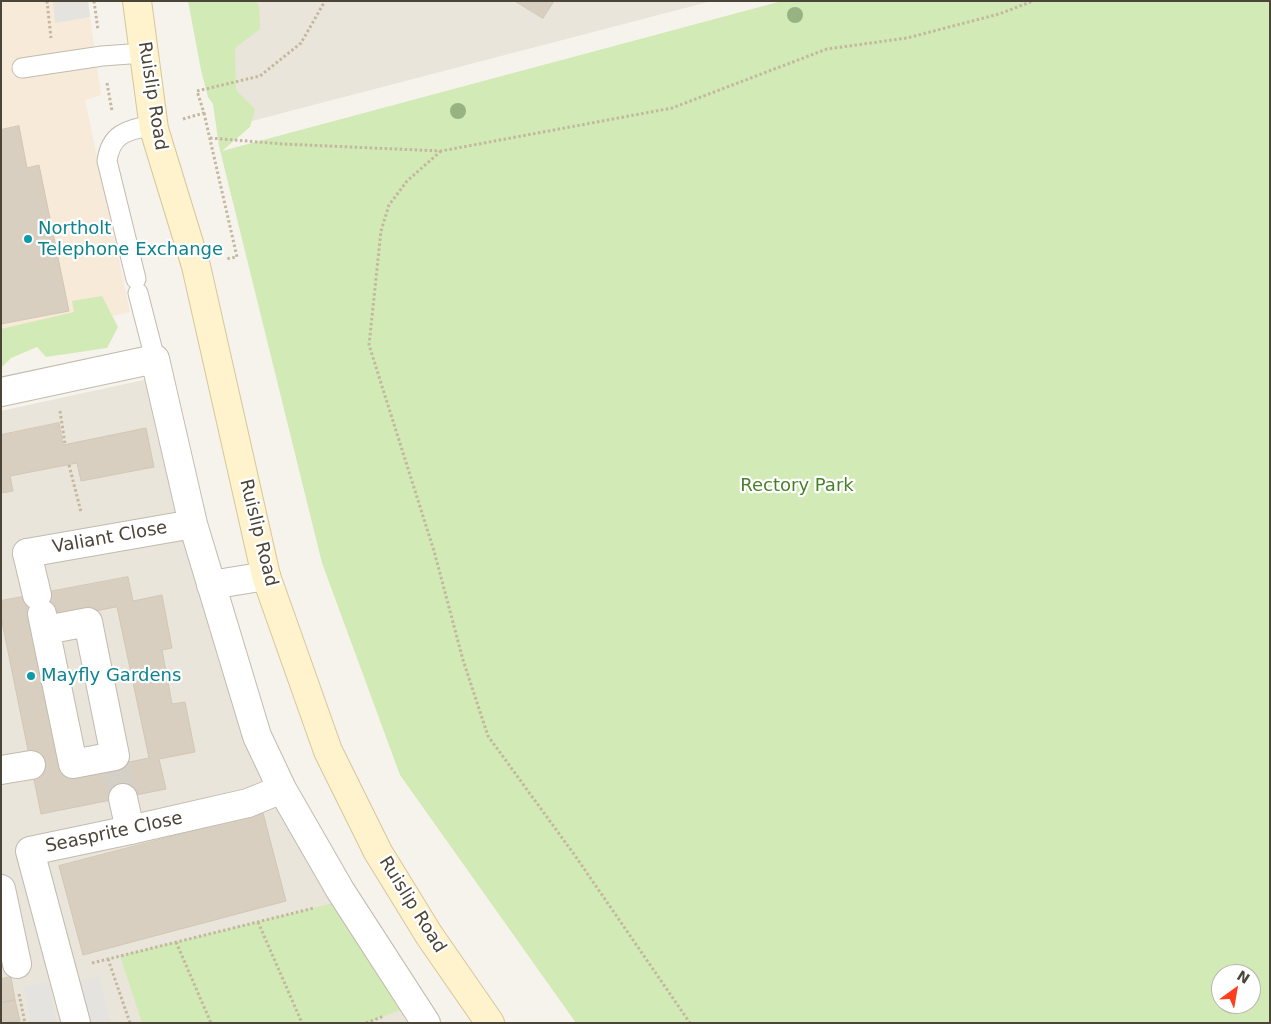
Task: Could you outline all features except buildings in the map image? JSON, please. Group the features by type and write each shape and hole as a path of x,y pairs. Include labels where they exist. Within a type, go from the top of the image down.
{"main road":[{"name":"Ruislip Road","path":"138,1 154,127 196,266 266,576 332,760 383,860 429,935 490,1023"}],"street":[{"path":"1,392 155,359 193,524 257,736 282,789 347,900 426,1023"},
{"name":"Valiant Close","path":"42,613 27,553 193,524"},
{"path":"211,585 266,576"},
{"path":"42,613 88,622 116,760 73,764 42,613"},
{"path":"1,770 31,765"},
{"name":"Seasprite Close","path":"76,1023 30,851 248,803 282,789"},
{"path":"123,798 130,830"},
{"path":"1,889 17,964"}],"lane":[{"path":"22,68 102,56 144,53"},
{"path":"154,127 122,133 108,152 107,161 155,359"}],"path":[{"path":"47,1 52,38"},
{"path":"219,261 237,257 204,113 197,91 260,76 301,42 324,1"},
{"path":"210,138 283,144 441,151 672,108 827,49 907,38 999,14 1033,1"},
{"path":"89,31 98,29"},
{"path":"154,127 204,113"},
{"path":"441,151 408,181 389,205 380,231 369,345 434,551 463,660 488,736 576,857 690,1023"},
{"path":"68,464 88,543"},
{"path":"62,970 347,900"},
{"path":"258,922 302,1023"},
{"path":"176,942 211,1023"},
{"path":"108,959 130,1023"}],"shaded area":[{"path":"1,1 88,1 101,95 85,100 130,312 1,343"},
{"path":"53,1 88,1 90,17 55,23"},
{"path":"199,1 712,1 229,127"},
{"path":"148,379 279,804 421,1023 1,1023 1,411"},
{"path":"99,976 111,1023 81,1023 71,983"},
{"path":"48,982 57,1023 31,1023 24,987"}],"green space":[{"name":"Rectory Park","path":"188,1 255,1 259,5 260,29 235,48 236,90 255,109 250,127 222,151 782,1 1270,1 1270,1023 576,1023 400,775 322,563 219,146 213,104 208,97"},
{"path":"102,296 118,327 107,348 46,357 37,347 11,358 1,368 1,329 74,312 72,301"},
{"path":"338,902 401,1010 366,1023 142,1023 120,956"}],"tunnel":[{"path":"116,765 123,798"}],"place":[{"name":"Northolt Telephone Exchange","path":"28,239"},
{"name":"Mayfly Gardens","path":"31,676"}]}
